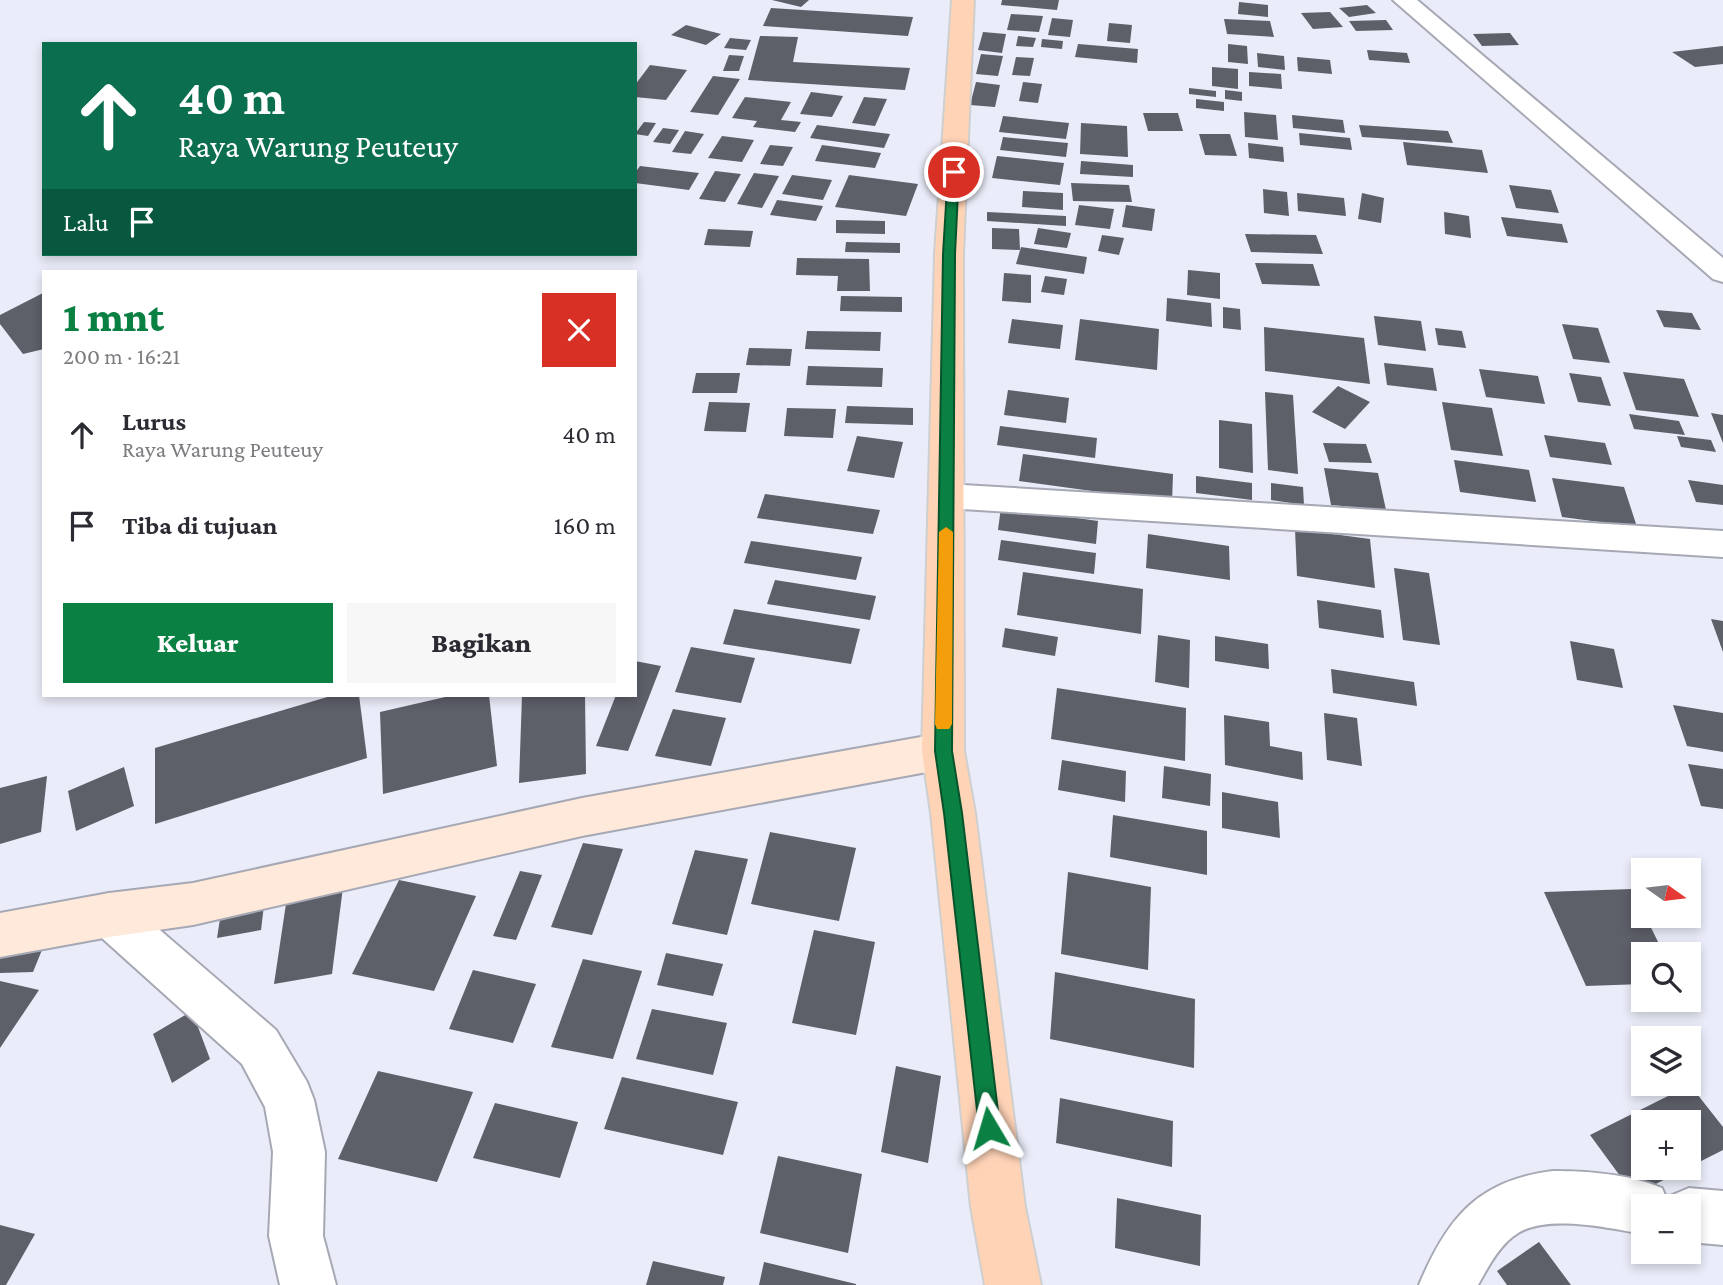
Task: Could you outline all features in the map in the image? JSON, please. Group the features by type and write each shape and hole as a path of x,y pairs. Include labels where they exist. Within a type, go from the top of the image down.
{"main road":[{"path":"963,0 949,254 943,751 953,813 998,1207 1013,1285"},
{"path":"0,935 109,915 193,904 582,817 943,751"}],"street":[{"path":"1404,0 1723,273"},
{"path":"946,496 1723,544"},
{"path":"109,915 259,1047 289,1100 299,1152 296,1236 308,1285"},
{"path":"1447,1285 1467,1250 1499,1213 1548,1196 1631,1206"},
{"path":"1701,1216 1723,1218"}],"building":[{"path":"772,0 809,0 801,7"},
{"path":"1002,0 1059,0 1057,10 1001,5"},
{"path":"1239,2 1268,5 1268,17 1238,14"},
{"path":"1367,5 1376,13 1349,17 1339,8"},
{"path":"771,8 913,17 908,36 763,26"},
{"path":"1330,12 1343,27 1313,29 1301,13"},
{"path":"1011,14 1043,16 1039,32 1007,30"},
{"path":"1052,18 1073,20 1070,37 1048,35"},
{"path":"1224,19 1270,21 1274,37 1227,34"},
{"path":"1386,20 1393,30 1356,31 1349,21"},
{"path":"1109,23 1132,25 1130,43 1107,41"},
{"path":"686,25 721,34 706,45 671,35"},
{"path":"983,32 1006,34 1002,53 978,50"},
{"path":"1510,33 1519,45 1482,46 1473,34"},
{"path":"760,36 798,37 793,62 910,68 905,90 748,80"},
{"path":"1018,36 1036,38 1033,47 1016,46"},
{"path":"730,38 751,40 746,50 724,48"},
{"path":"1042,39 1063,41 1062,49 1041,47"},
{"path":"1078,44 1138,49 1137,63 1075,57"},
{"path":"1228,44 1247,46 1248,64 1228,62"},
{"path":"1723,46 1723,64 1695,67 1672,52"},
{"path":"1367,50 1407,53 1410,63 1369,60"},
{"path":"1257,53 1284,56 1285,70 1258,67"},
{"path":"981,54 1003,56 998,76 976,74"},
{"path":"729,55 744,56 739,71 723,71"},
{"path":"1016,57 1034,58 1030,76 1012,75"},
{"path":"1297,57 1330,60 1332,74 1298,71"},
{"path":"650,65 687,70 666,100 637,97 637,82"},
{"path":"1212,67 1238,69 1238,89 1212,86"},
{"path":"1249,72 1281,74 1282,89 1249,86"},
{"path":"713,76 740,79 718,115 690,112"},
{"path":"976,82 1000,85 995,107 970,105"},
{"path":"1023,82 1042,84 1038,103 1019,101"},
{"path":"1189,88 1216,91 1216,97 1189,94"},
{"path":"1225,90 1242,92 1242,101 1225,99"},
{"path":"811,92 843,96 832,117 800,114"},
{"path":"745,97 791,102 781,120 801,122 795,132 753,127 757,121 732,118"},
{"path":"864,97 887,99 875,126 852,123"},
{"path":"1196,99 1224,102 1224,111 1196,108"},
{"path":"1244,112 1276,115 1278,140 1245,137"},
{"path":"1143,113 1178,113 1183,131 1148,131"},
{"path":"1292,115 1343,120 1345,133 1293,128"},
{"path":"1003,116 1069,123 1066,139 999,132"},
{"path":"644,122 656,123 648,136 637,134"},
{"path":"1081,123 1127,126 1128,157 1080,154"},
{"path":"817,125 890,134 884,148 810,138"},
{"path":"1359,125 1448,131 1453,143 1362,137"},
{"path":"663,128 679,130 670,144 653,142"},
{"path":"685,131 704,134 691,154 672,152"},
{"path":"1299,133 1350,138 1352,150 1300,145"},
{"path":"1199,134 1230,134 1237,156 1205,155"},
{"path":"722,136 754,140 742,162 708,158"},
{"path":"1003,137 1068,143 1066,157 1000,150"},
{"path":"1403,142 1482,150 1488,173 1407,165"},
{"path":"1248,143 1283,147 1284,162 1249,158"},
{"path":"770,145 793,147 783,166 760,164"},
{"path":"822,145 881,153 875,168 815,161"},
{"path":"997,156 1064,163 1060,185 992,178"},
{"path":"1081,161 1133,165 1133,177 1080,174"},
{"path":"640,166 699,173 689,190 637,183 637,170"},
{"path":"715,171 741,174 725,202 699,199"},
{"path":"754,173 779,176 762,208 737,204"},
{"path":"792,175 832,180 823,200 782,194"},
{"path":"849,175 918,184 906,216 835,207"},
{"path":"1071,183 1129,185 1132,202 1073,201"},
{"path":"1509,185 1551,190 1559,213 1516,208"},
{"path":"1263,189 1287,192 1289,216 1264,213"},
{"path":"1023,191 1063,193 1063,210 1022,207"},
{"path":"1297,193 1344,198 1346,216 1298,211"},
{"path":"1362,193 1384,198 1381,223 1358,219"},
{"path":"777,200 823,206 816,221 770,215"},
{"path":"1079,205 1114,209 1110,229 1075,225"},
{"path":"1126,205 1155,209 1152,231 1122,227"},
{"path":"987,212 1066,216 1066,226 987,221"},
{"path":"1444,212 1469,216 1471,238 1445,234"},
{"path":"1501,217 1562,224 1568,243 1507,236"},
{"path":"836,220 885,221 885,234 836,233"},
{"path":"992,228 1019,229 1020,250 992,249"},
{"path":"1038,228 1071,233 1067,248 1034,244"},
{"path":"708,229 753,231 750,247 704,245"},
{"path":"1245,234 1316,235 1323,254 1251,252"},
{"path":"1102,235 1124,238 1119,255 1098,251"},
{"path":"846,242 900,243 900,253 845,252"},
{"path":"1021,247 1087,257 1084,274 1016,264"},
{"path":"797,258 869,259 870,291 837,291 838,276 796,275"},
{"path":"1255,263 1313,264 1320,286 1262,284"},
{"path":"1188,270 1220,273 1220,299 1187,295"},
{"path":"1004,273 1031,275 1031,303 1002,301"},
{"path":"1045,276 1067,279 1064,295 1041,292"},
{"path":"42,294 42,349 23,354 0,324 0,315"},
{"path":"841,296 902,297 902,312 840,311"},
{"path":"1167,298 1211,303 1212,327 1166,321"},
{"path":"1223,307 1240,309 1241,330 1223,328"},
{"path":"1656,310 1692,313 1701,330 1664,327"},
{"path":"1374,316 1421,321 1426,351 1378,345"},
{"path":"1012,319 1063,325 1060,349 1008,343"},
{"path":"1080,319 1159,329 1157,370 1075,360"},
{"path":"1562,324 1598,328 1610,363 1573,359"},
{"path":"1264,327 1364,338 1370,384 1265,371"},
{"path":"1435,328 1462,331 1466,348 1438,345"},
{"path":"807,331 881,332 880,351 805,349"},
{"path":"749,348 792,349 790,366 746,365"},
{"path":"1384,363 1433,368 1437,391 1387,385"},
{"path":"808,366 883,368 882,387 806,385"},
{"path":"1479,369 1538,376 1545,404 1486,397"},
{"path":"1623,372 1684,379 1699,417 1636,410"},
{"path":"696,373 740,373 737,393 692,393"},
{"path":"1569,373 1601,377 1611,406 1578,402"},
{"path":"1338,386 1370,402 1345,429 1312,412"},
{"path":"1008,390 1069,398 1066,423 1004,415"},
{"path":"1265,392 1293,395 1298,474 1268,470"},
{"path":"709,402 750,403 746,432 704,431"},
{"path":"1442,402 1492,408 1503,456 1451,450"},
{"path":"847,406 913,408 913,425 845,423"},
{"path":"787,408 836,409 833,438 784,436"},
{"path":"1711,413 1723,415 1723,443"},
{"path":"1629,414 1679,421 1685,435 1634,429"},
{"path":"1219,420 1252,424 1253,473 1219,468"},
{"path":"1000,426 1097,438 1095,458 997,445"},
{"path":"1544,435 1605,443 1612,465 1550,457"},
{"path":"857,436 903,442 894,478 847,471"},
{"path":"1677,436 1711,440 1716,452 1681,447"},
{"path":"1323,443 1366,444 1372,463 1329,462"},
{"path":"1023,454 1173,474 1172,502 1019,481"},
{"path":"1454,460 1529,470 1536,502 1460,492"},
{"path":"1324,468 1378,473 1386,510 1331,505"},
{"path":"1196,476 1252,483 1252,500 1196,493"},
{"path":"1552,478 1624,487 1637,527 1562,517"},
{"path":"1688,480 1723,485 1723,505 1696,502"},
{"path":"1271,483 1303,487 1304,505 1271,500"},
{"path":"765,494 880,510 873,534 757,518"},
{"path":"1001,507 1098,521 1096,544 998,530"},
{"path":"1295,529 1370,539 1375,588 1297,576"},
{"path":"1148,534 1229,546 1230,580 1146,568"},
{"path":"1001,540 1096,553 1094,574 998,560"},
{"path":"751,541 862,557 856,580 744,563"},
{"path":"1394,568 1429,573 1440,645 1403,640"},
{"path":"1023,572 1143,589 1141,634 1017,615"},
{"path":"775,580 876,596 870,620 767,604"},
{"path":"1317,600 1381,610 1384,638 1319,628"},
{"path":"734,609 860,629 851,664 723,644"},
{"path":"1711,619 1723,621 1723,652"},
{"path":"1005,628 1058,637 1055,656 1002,647"},
{"path":"1158,635 1190,640 1189,688 1155,682"},
{"path":"1215,636 1268,644 1269,669 1215,661"},
{"path":"1570,641 1614,649 1623,688 1577,680"},
{"path":"691,647 755,658 741,703 675,692"},
{"path":"637,661 661,666 628,751 596,746 615,697 637,697"},
{"path":"1331,669 1414,682 1417,706 1333,693"},
{"path":"1057,688 1186,708 1185,761 1051,739"},
{"path":"327,697 359,697 367,758 155,824 155,748"},
{"path":"445,697 489,697 497,766 383,794 380,712"},
{"path":"522,697 585,697 586,774 519,783"},
{"path":"1673,705 1723,713 1723,752 1687,746"},
{"path":"673,709 726,718 711,766 655,756"},
{"path":"1324,713 1357,718 1362,766 1327,760"},
{"path":"1224,715 1269,722 1270,746 1302,752 1303,780 1225,765"},
{"path":"1062,760 1126,771 1125,802 1058,790"},
{"path":"1688,764 1723,769 1723,809 1701,806"},
{"path":"1164,766 1211,774 1210,806 1162,798"},
{"path":"124,767 134,806 76,831 68,791"},
{"path":"47,776 41,832 0,844 0,788"},
{"path":"1222,792 1278,802 1280,838 1222,828"},
{"path":"1113,815 1207,831 1207,875 1110,857"},
{"path":"770,832 856,848 839,921 751,904"},
{"path":"583,843 623,849 592,935 551,927"},
{"path":"695,850 748,859 727,935 672,924"},
{"path":"520,871 542,875 516,940 493,936"},
{"path":"1068,872 1151,887 1148,970 1061,954"},
{"path":"399,880 476,896 434,991 352,974"},
{"path":"343,887 332,974 274,984 287,897"},
{"path":"1631,889 1631,928 1651,928 1658,942 1631,942 1631,984 1586,986 1544,892"},
{"path":"265,897 261,930 217,938 222,906"},
{"path":"814,930 875,942 856,1035 792,1023"},
{"path":"46,940 33,972 0,973 0,950"},
{"path":"666,953 723,964 713,996 657,985"},
{"path":"583,959 642,971 613,1059 551,1047"},
{"path":"473,970 536,984 513,1043 449,1029"},
{"path":"1055,972 1195,999 1194,1068 1050,1039"},
{"path":"0,981 39,990 0,1048"},
{"path":"652,1009 727,1023 713,1075 636,1059"},
{"path":"192,1011 210,1059 172,1083 153,1034"},
{"path":"896,1066 941,1076 928,1163 881,1152"},
{"path":"378,1071 473,1092 437,1182 338,1159"},
{"path":"622,1077 738,1102 723,1155 604,1129"},
{"path":"1668,1096 1699,1096 1723,1127 1723,1150 1701,1161 1701,1110 1640,1110"},
{"path":"1060,1098 1173,1121 1172,1167 1056,1143"},
{"path":"495,1103 578,1122 560,1178 473,1158"},
{"path":"1631,1114 1631,1180 1664,1180 1633,1194 1590,1135"},
{"path":"778,1156 862,1174 848,1253 760,1233"},
{"path":"1117,1198 1201,1215 1200,1266 1115,1248"},
{"path":"0,1225 35,1234 6,1285 0,1285"},
{"path":"1539,1242 1571,1285 1507,1285 1497,1271"},
{"path":"653,1261 725,1277 723,1285 646,1285"},
{"path":"764,1262 856,1284 856,1285 759,1285"}],"slow traffic":[{"path":"943,724 946,532"}],"route":[{"path":"954,172 949,254 943,751 953,813 989,1128"}]}
